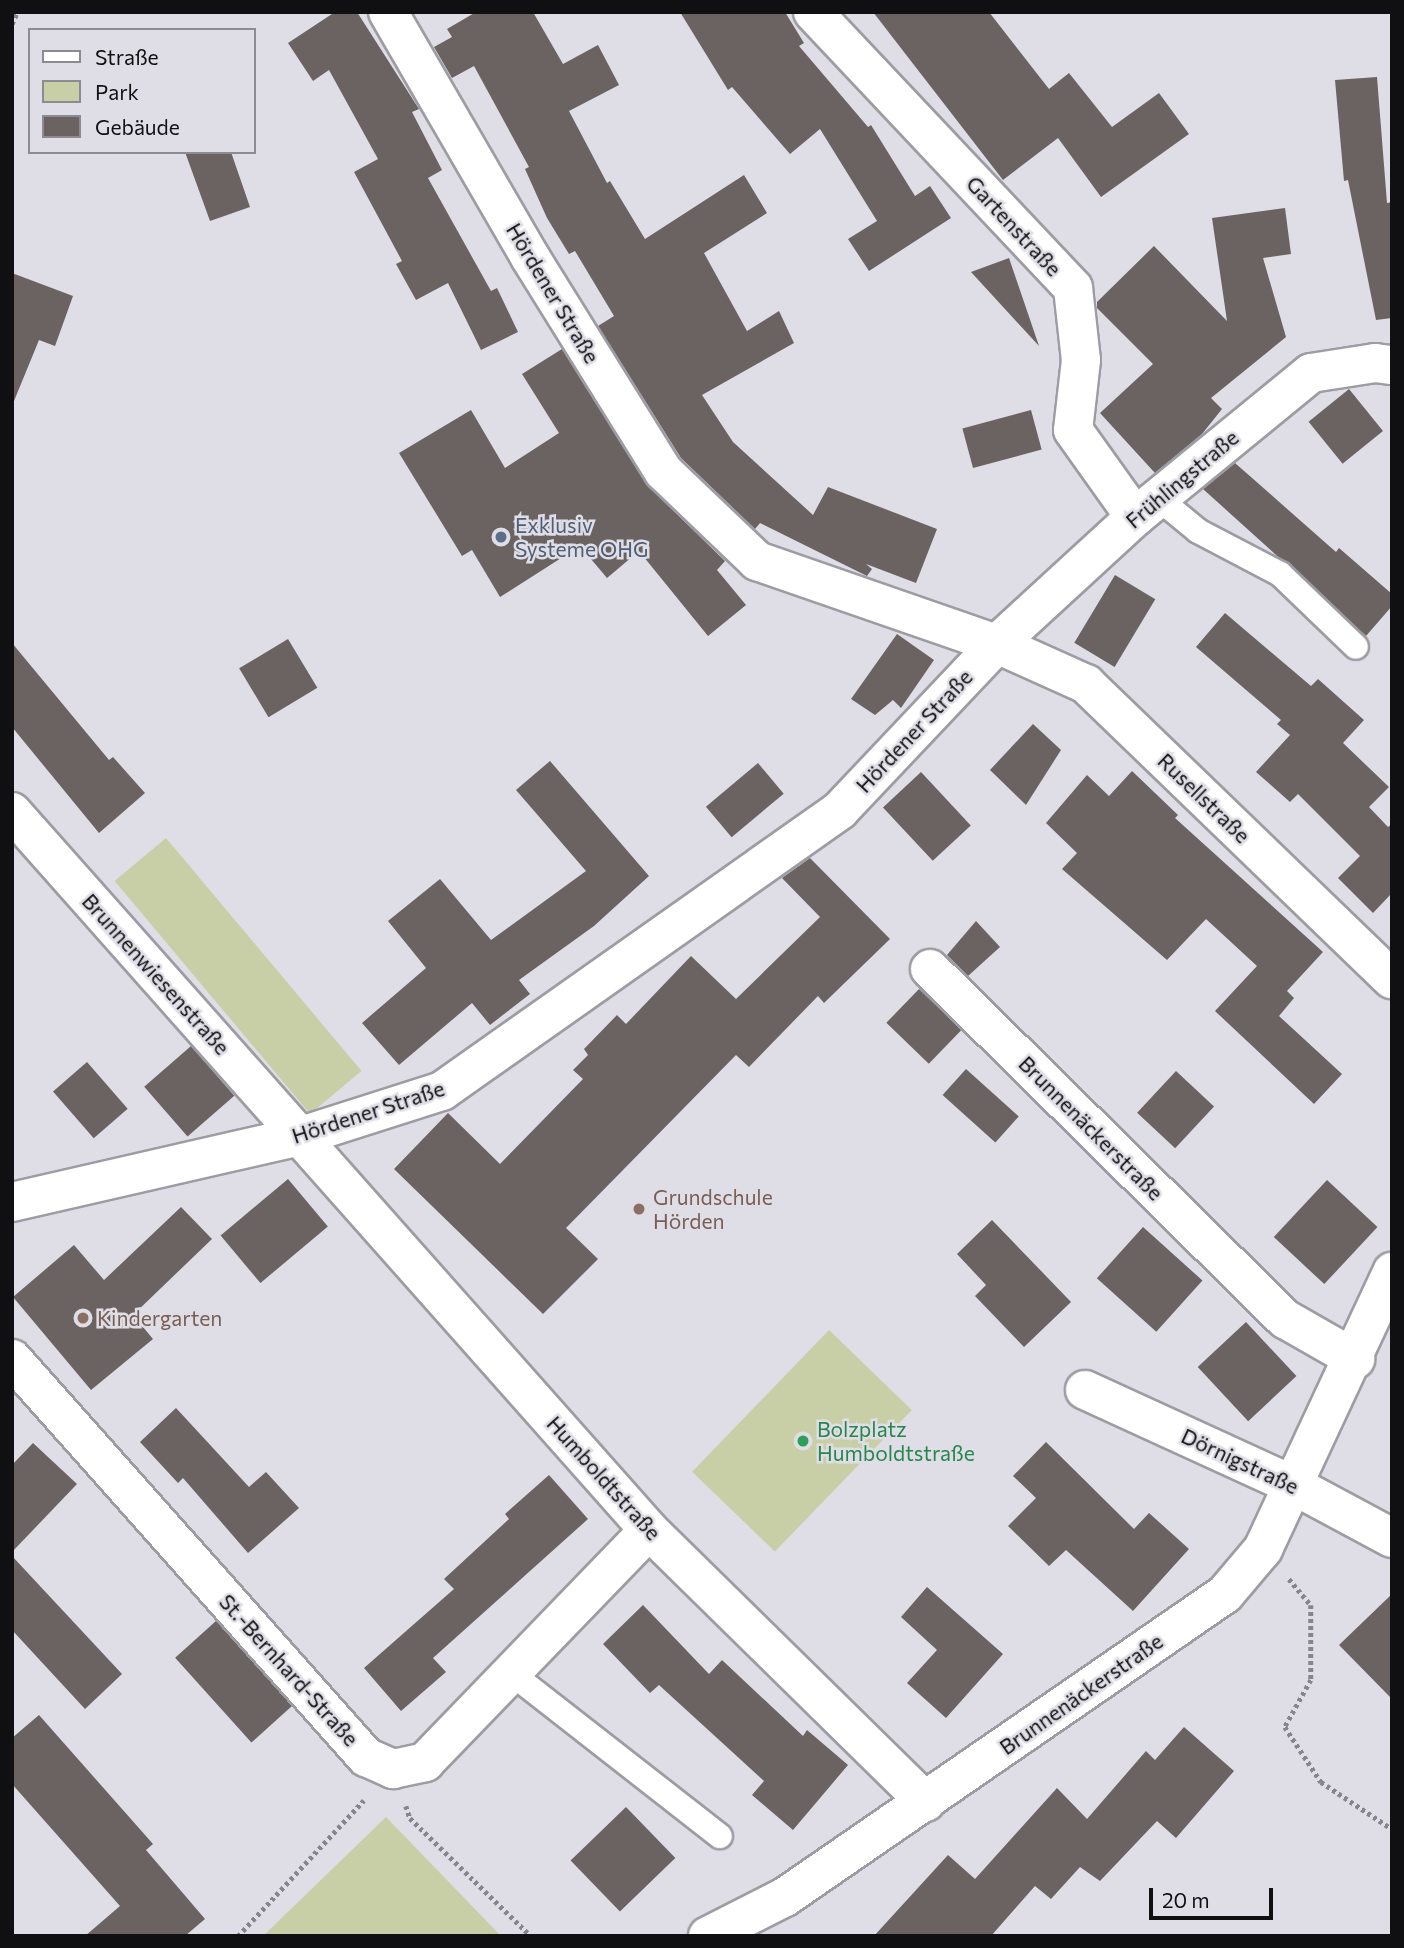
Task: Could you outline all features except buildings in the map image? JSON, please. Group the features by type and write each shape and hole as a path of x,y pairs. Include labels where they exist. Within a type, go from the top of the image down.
{"street":[{"name":"Hördener Straße","path":"12,1202 301,1136 442,1091 839,810 997,644 757,561 664,472 530,257 388,12"},
{"name":"Gartenstraße","path":"813,12 1073,288 1081,360 1073,430 1146,508"},
{"name":"Frühlingstraße","path":"997,644 1146,508 1311,373 1375,363 1392,365"},
{"name":"Rusellstraße","path":"997,644 1086,684 1392,979"},
{"name":"Brunnenwiesenstraße","path":"12,812 301,1136"},
{"name":"Brunnenäckerstraße","path":"929,969 1285,1319 1355,1359"},
{"name":"Humboldtstraße","path":"301,1136 649,1530 926,1802"},
{"name":"Brunnenäckerstraße","path":"708,1936 785,1897 1225,1594 1263,1549 1355,1359 1392,1272"},
{"name":"St.-Bernhard-Straße","path":"12,1359 366,1757 393,1769"},
{"name":"Dörnigstraße","path":"1085,1390 1295,1486 1392,1538"},
{"path":"393,1769 425,1762 649,1530"}],"lane":[{"path":"1146,508 1280,573 1356,647"},
{"path":"512,1672 720,1836"}],"path":[{"path":"12,24 17,12"},
{"path":"1263,1549 1311,1605 1311,1680 1285,1727 1321,1782 1392,1829"},
{"path":"238,1936 393,1769 410,1818 531,1936"}],"green space":[{"path":"166,838 361,1071 310,1114 115,881"},
{"name":"Bolzplatz Humboldtstraße","path":"829,1330 912,1410 775,1552 692,1472"},
{"path":"386,1817 501,1936 263,1936"}],"place":[{"name":"Exklusiv Systeme OHG","path":"501,537"},
{"name":"Grundschule Hörden","path":"639,1209"},
{"name":"Kindergarten","path":"83,1318"},
{"name":"Bolzplatz Humboldtstraße","path":"803,1441"}]}
